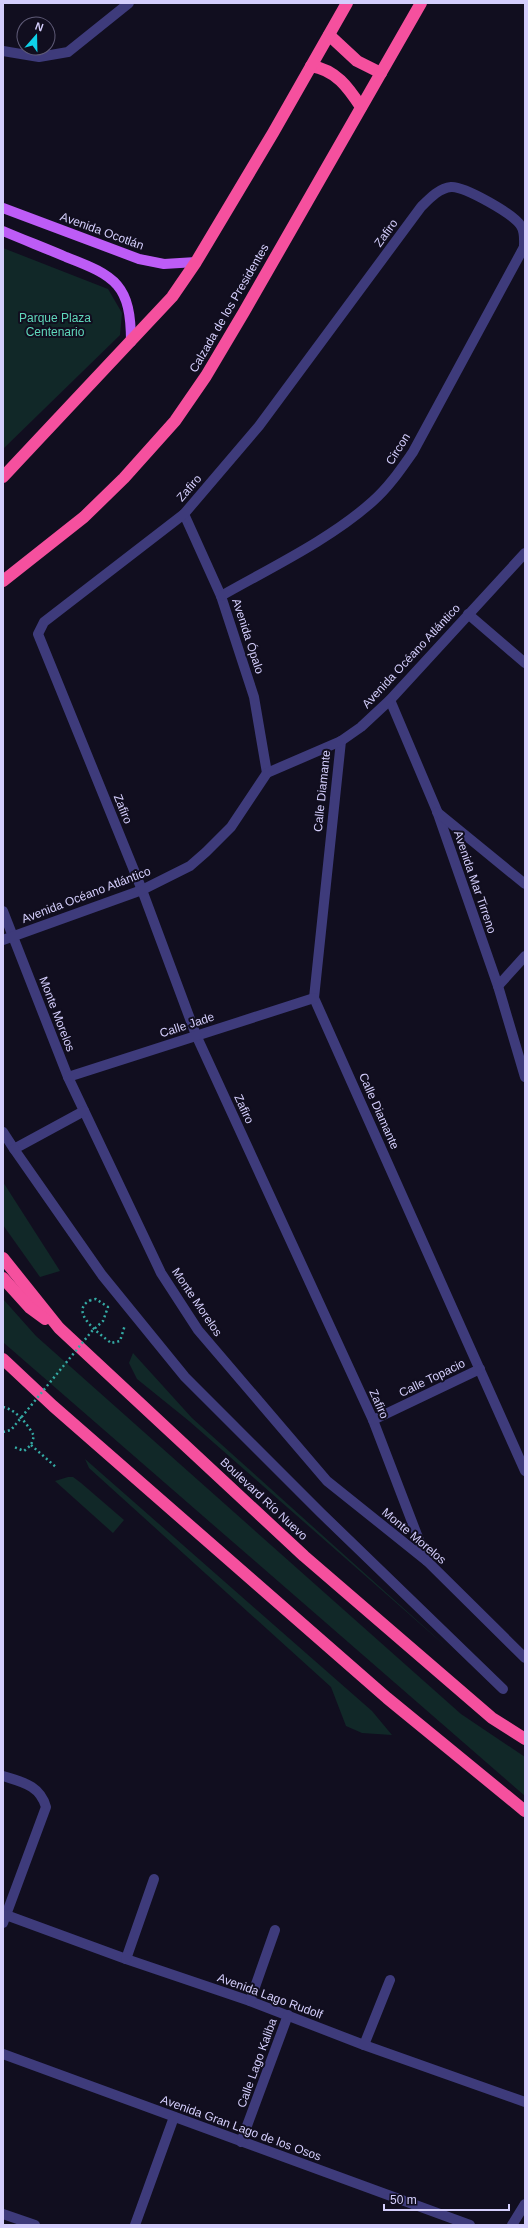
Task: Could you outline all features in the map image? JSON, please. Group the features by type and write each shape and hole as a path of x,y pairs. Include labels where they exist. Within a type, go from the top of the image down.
{"highway":[{"path":"3,477 172,297 196,262 347,3"},
{"name":"Calzada de los Presidentes","path":"3,581 84,517 124,478 175,421 225,344 421,3"},
{"path":"329,35 357,61 381,73"},
{"path":"310,66 330,72 342,80 361,107"},
{"name":"Boulevard Río Nuevo","path":"3,1258 59,1328 304,1556 492,1718 525,1739"},
{"path":"3,1278 30,1308 59,1328"},
{"path":"3,1358 53,1406 387,1698 525,1811"}],"main road":[{"name":"Avenida Ocotlán","path":"3,208 139,259 164,264 196,262"},
{"path":"3,232 102,271 115,282 123,295 131,317 131,342"}],"street":[{"path":"3,52 39,57 68,52 129,3"},
{"name":"Circon","path":"221,596 324,537 373,501 396,477 413,452 524,247 524,237 521,226 510,216 468,191 452,187"},
{"name":"Zafiro","path":"427,1561 373,1420 196,1035 142,890 38,634 44,622 184,514 259,426 421,207 441,190 452,187"},
{"name":"Avenida Ópalo","path":"184,514 221,596 254,696 267,773"},
{"name":"Avenida Océano Atlántico","path":"3,940 142,890 190,866 231,827 267,773 341,741 361,727 390,700 525,553"},
{"path":"468,614 525,662"},
{"name":"Avenida Mar Tirreno","path":"390,700 437,811 498,986 525,1077"},
{"name":"Calle Diamante","path":"341,741 314,998 525,1471"},
{"path":"437,811 525,884"},
{"name":"Monte Morelos","path":"3,910 68,1077 162,1273 198,1330 327,1481 427,1561 525,1658"},
{"path":"498,986 525,956"},
{"name":"Calle Jade","path":"68,1077 314,998"},
{"path":"14,1149 84,1111"},
{"path":"3,1132 102,1275 185,1377 321,1513 504,1689"},
{"name":"Calle Topacio","path":"373,1420 480,1369"},
{"path":"3,1776 33,1786 39,1792 46,1807 4,1919"},
{"path":"126,1959 154,1879"},
{"name":"Avenida Lago Rudolf","path":"4,1919 250,2001 364,2045 525,2102"},
{"path":"250,2001 275,1930"},
{"path":"364,2045 390,1980"},
{"name":"Calle Lago Kaliba","path":"241,2142 288,2015"},
{"name":"Avenida Gran Lago de los Osos","path":"3,2054 470,2225"},
{"path":"135,2225 174,2117"},
{"path":"512,2225 525,2204"},
{"path":"3,2214 35,2225"}],"path":[{"path":"3,1432 11,1430 92,1332 103,1321 108,1307 96,1299 85,1303 82,1309 83,1317 111,1343 120,1341 125,1329 123,1300"},
{"path":"3,1407 8,1408 28,1425 34,1436 31,1444 24,1451 14,1447"},
{"path":"31,1444 58,1468"}],"green space":[{"name":"Parque Plaza Centenario","path":"3,248 108,289 122,313 120,335 3,449"},
{"path":"3,1182 60,1271 40,1277 3,1225"},
{"path":"3,1299 36,1336 461,1714 525,1757 525,1796 4,1343"},
{"path":"133,1353 192,1418 451,1651 189,1421 137,1379 129,1363"},
{"path":"85,1459 372,1711 392,1735 362,1733 346,1726 331,1687 89,1468"},
{"path":"73,1477 81,1483 124,1520 113,1533 55,1481"}]}
